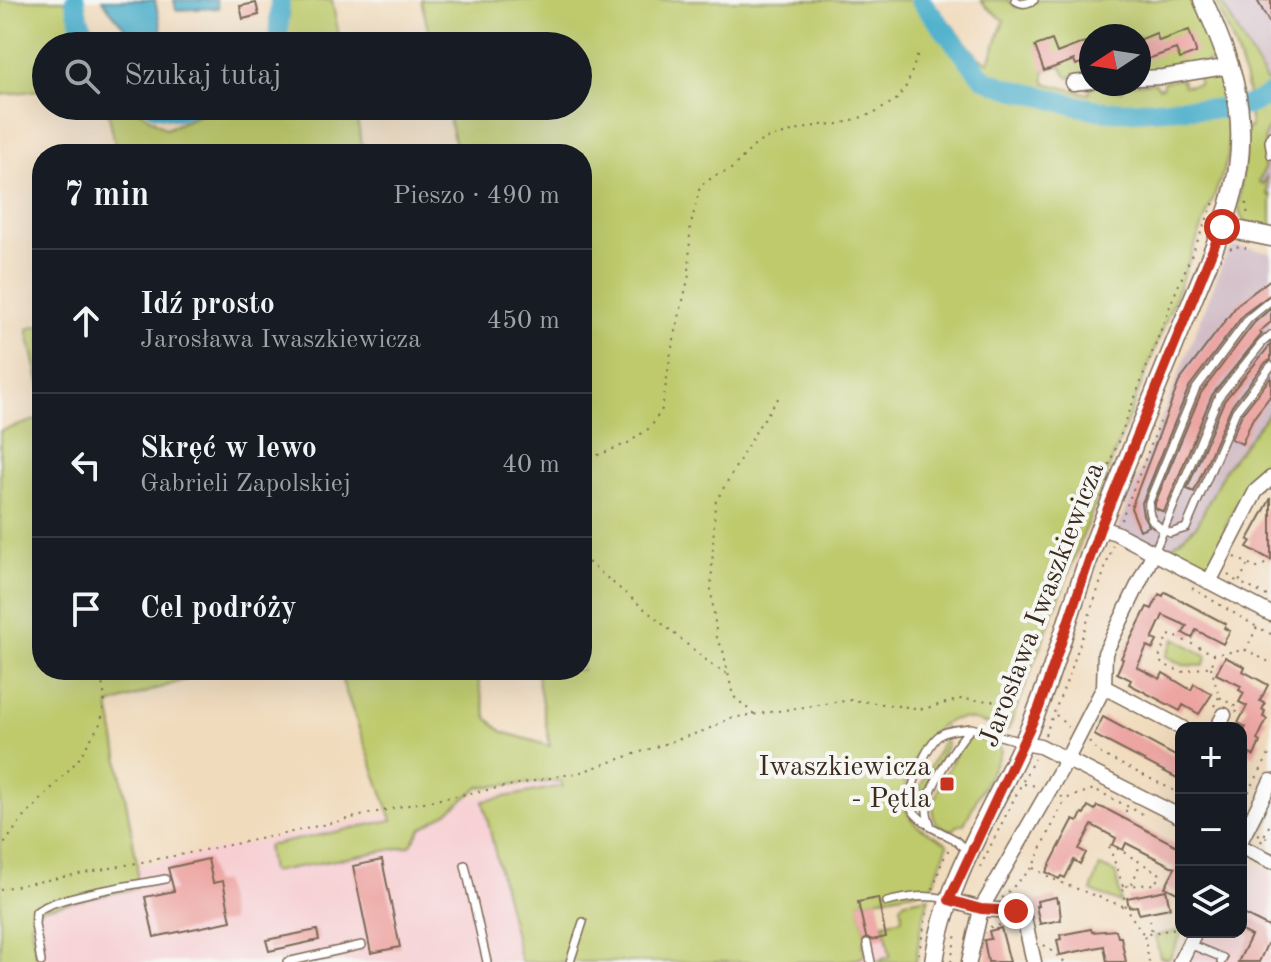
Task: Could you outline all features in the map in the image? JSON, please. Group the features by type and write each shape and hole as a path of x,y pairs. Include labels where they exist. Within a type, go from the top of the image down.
{"street":[{"name":"Jarosława Iwaszkiewicza","path":"934,962 938,934 1032,744 1039,708 1222,227 1238,171 1241,125 1232,73 1220,36 1203,0"},
{"path":"1151,78 1232,73"},
{"path":"1073,83 1079,82"},
{"path":"1222,227 1271,237"},
{"path":"1209,582 1256,491 1271,478"},
{"path":"1108,531 1271,614"},
{"path":"969,962 981,909 1067,759 1104,687 1105,653 1153,554"},
{"path":"1104,687 1179,722"},
{"path":"1032,744 1175,814"},
{"path":"1247,828 1271,781"},
{"path":"1247,850 1271,861"},
{"path":"956,902 981,909 1016,911 1024,918 1034,962"},
{"path":"1180,962 1192,938"}],"lane":[{"path":"1015,0 1027,4 1034,0"},
{"path":"1271,135 1271,155"},
{"path":"1271,300 1249,318 1195,390 1149,502 1148,511 1154,524 1170,533 1186,528 1236,411 1271,366"},
{"path":"1153,554 1218,398 1271,335"},
{"path":"931,827 927,803 952,752 971,728"},
{"path":"975,860 954,839 931,827 913,812 913,787 917,776 937,737 946,732 971,728 1032,744"},
{"path":"465,865 487,962"},
{"path":"41,962 35,924 36,912 44,906 165,879"},
{"path":"887,902 931,895 956,902"},
{"path":"570,962 583,922"},
{"path":"1192,938 1223,958 1221,962"},
{"path":"867,943 871,962"},
{"path":"287,962 362,945"}],"path":[{"path":"592,456 628,443 651,427 662,409 671,352 689,275 690,229 700,186 716,175 729,171 764,139 819,125 840,124 875,113 897,99 907,85 919,51"},
{"path":"1226,255 1233,246 1252,249"},
{"path":"755,714 733,696 723,650 717,638 711,591 715,503 779,397"},
{"path":"975,860 1032,744 1055,714 1070,673 1108,531 1162,415"},
{"path":"1231,555 1257,568 1271,561"},
{"path":"1239,582 1248,564"},
{"path":"592,565 727,674"},
{"path":"1222,572 1271,598"},
{"path":"1192,588 1271,634"},
{"path":"1246,650 1257,627"},
{"path":"1211,666 1182,672 1162,664 1159,658 1167,636 1172,635 1214,654 1246,650 1271,663"},
{"path":"1214,654 1211,666 1219,697 1219,718 1238,708 1219,697"},
{"path":"0,850 19,823 78,760 101,722 105,699 102,680"},
{"path":"0,889 198,852 403,806 581,772 706,730 731,718 851,700 923,709 961,699 1024,703"},
{"path":"1055,714 1069,729 1088,740 1099,753 1175,791"},
{"path":"1247,795 1271,751"},
{"path":"1065,799 1032,868 1059,882 1125,907"},
{"path":"1122,819 1128,807"},
{"path":"1271,822 1264,837 1271,840"},
{"path":"1113,836 1108,843 1123,886 1125,907 1144,935 1149,962"},
{"path":"1110,844 1160,874 1155,884 1123,886"},
{"path":"1131,886 1141,863"},
{"path":"951,962 956,902"},
{"path":"1150,920 1152,933"},
{"path":"1144,935 1175,928"}],"shaded area":[{"path":"1220,0 1271,0 1271,81 1266,81"},
{"path":"1271,125 1271,195 1268,195 1266,178 1263,184 1258,182 1266,165 1263,139"},
{"path":"1233,246 1271,252 1271,410 1225,469 1197,525 1169,548 1164,560 1116,533 1226,255"},
{"path":"615,771 878,898 892,962 0,962 0,895 492,793"},
{"path":"1247,862 1271,873 1271,962 1189,962 1202,938 1247,938"}],"green space":[{"path":"0,0 65,0 80,32 32,32 32,91 0,95"},
{"path":"286,0 332,0 338,32 286,32 289,15"},
{"path":"421,0 915,0 964,62 989,87 1092,115 1223,110 1230,117 1228,157 1221,178 1008,730 970,719 955,719 943,724 923,742 906,783 905,805 908,815 916,824 948,844 931,889 859,902 867,941 863,942 865,953 861,958 842,962 521,962 483,801 563,786 561,781 479,787 422,828 410,846 271,872 267,846 392,820 342,680 478,680 487,718 503,732 550,746 538,680 592,680 592,144 455,144 449,120 592,120 592,32 429,32"},
{"path":"925,0 931,0 979,58 989,62 1004,20 981,0 1008,0 1016,7 1025,7 1039,0 1194,0 1218,57 1215,61 1151,72 1151,24 1079,24 1079,76 1067,77 1061,65 1044,71 1045,83 1079,92 1079,96 1151,96 1151,82 1159,88 1164,81 1182,79 1184,86 1199,84 1198,76 1209,75 1223,76 1227,94 1221,102 1100,108 986,76"},
{"path":"1215,0 1220,0 1266,81 1271,81 1271,125 1265,138 1265,165 1259,182 1263,184 1266,177 1268,195 1271,195 1271,228 1244,222 1240,214 1247,128 1251,127 1248,94 1238,55"},
{"path":"110,120 153,120 166,129 188,120 357,120 362,144 115,144"},
{"path":"32,328 32,351 27,329"},
{"path":"1271,410 1271,469 1267,465 1245,487 1225,527 1229,533 1209,569 1199,571 1168,553 1168,550 1197,525 1225,469"},
{"path":"32,421 32,680 184,680 109,705 137,863 137,888 40,909 31,925 37,962 0,962 0,431"},
{"path":"1175,638 1207,657 1203,666 1183,665 1166,656"},
{"path":"980,736 994,742 1001,752 964,824 954,830 943,827 933,816 938,790 960,747 969,739"},
{"path":"945,741 947,744 924,791 921,791 920,787"},
{"path":"1271,793 1271,816 1262,833 1253,828"},
{"path":"1100,866 1116,873 1121,903 1091,891"},
{"path":"929,897 916,962 876,962 890,956 884,923 902,919 901,906 905,901"},
{"path":"1175,931 1175,938 1179,938 1170,958 1160,957 1155,936"}],"water":[{"path":"102,0 155,0 162,32 128,32"},
{"path":"174,0 216,0 218,8 176,10"}],"building":[{"path":"1257,0 1271,0 1271,26 1263,11"},
{"path":"256,3 259,15 243,19 240,6"},
{"path":"1189,30 1196,53 1180,59 1176,49 1151,58 1151,35 1156,33 1159,41"},
{"path":"1052,40 1057,53 1079,44 1079,64 1076,65 1074,60 1044,71 1035,46"},
{"path":"1271,279 1271,294 1244,314 1189,387 1141,503 1149,526 1140,530 1131,508 1179,382 1238,304"},
{"path":"1271,308 1271,322 1259,332 1262,334 1212,395 1164,512 1155,508 1201,393 1254,323"},
{"path":"1271,344 1271,360 1266,362 1231,407 1194,492 1187,489 1224,401"},
{"path":"1271,377 1271,395 1252,420 1242,444 1231,439 1242,414"},
{"path":"1271,498 1271,560 1247,547"},
{"path":"1165,592 1226,624 1224,628 1230,631 1223,644 1196,630 1192,638 1183,633 1187,626 1163,615 1152,639 1157,641 1153,649 1147,646 1137,667 1160,679 1163,673 1191,690 1194,684 1212,694 1199,714 1183,705 1180,711 1129,684 1131,680 1117,673 1121,658 1147,607 1152,609 1159,594 1163,596"},
{"path":"1225,657 1245,667 1243,671 1268,685 1260,701 1265,704 1262,710 1265,711 1263,717 1267,719 1257,740 1260,742 1254,756 1250,754 1247,759 1247,722 1239,722 1247,706 1239,702 1244,693 1239,690 1241,686 1216,674"},
{"path":"1103,717 1175,756 1175,777 1094,735"},
{"path":"1088,806 1095,810 1097,806 1175,845 1175,868 1126,843 1123,850 1113,845 1116,838 1092,825 1079,849 1086,853 1080,864 1074,860 1065,878 1061,876 1059,879 1046,872 1073,820 1078,822"},
{"path":"208,859 213,883 223,881 231,921 154,937 145,897 174,891 168,868"},
{"path":"382,860 400,947 371,953 353,866"},
{"path":"1175,868 1175,892 1165,887"},
{"path":"1166,890 1170,908 1139,914 1137,906 1129,907 1127,898"},
{"path":"1056,897 1061,920 1040,924 1037,901"},
{"path":"878,898 886,937 872,940 866,937 858,902"},
{"path":"1247,916 1271,928 1271,946 1267,944 1259,962 1238,962 1251,936 1247,934"},
{"path":"1001,928 1010,962 988,962 984,940 991,939 989,931"},
{"path":"1091,929 1092,932 1116,930 1118,937 1121,937 1126,962 1107,962 1104,946 1060,955 1057,940 1061,939 1060,935"},
{"path":"317,930 319,940 269,951 266,940"}],"waterway":[{"path":"75,0 85,32"},
{"path":"279,32 280,0"},
{"path":"920,0 983,78 1015,90 1086,108 1117,111 1228,109 1247,105 1271,94"}],"place":[{"name":"Iwaszkiewicza - Pętla","path":"947,784"}],"route":[{"path":"1016,911 981,909 949,900 1039,708 1100,528 1222,227"}]}
